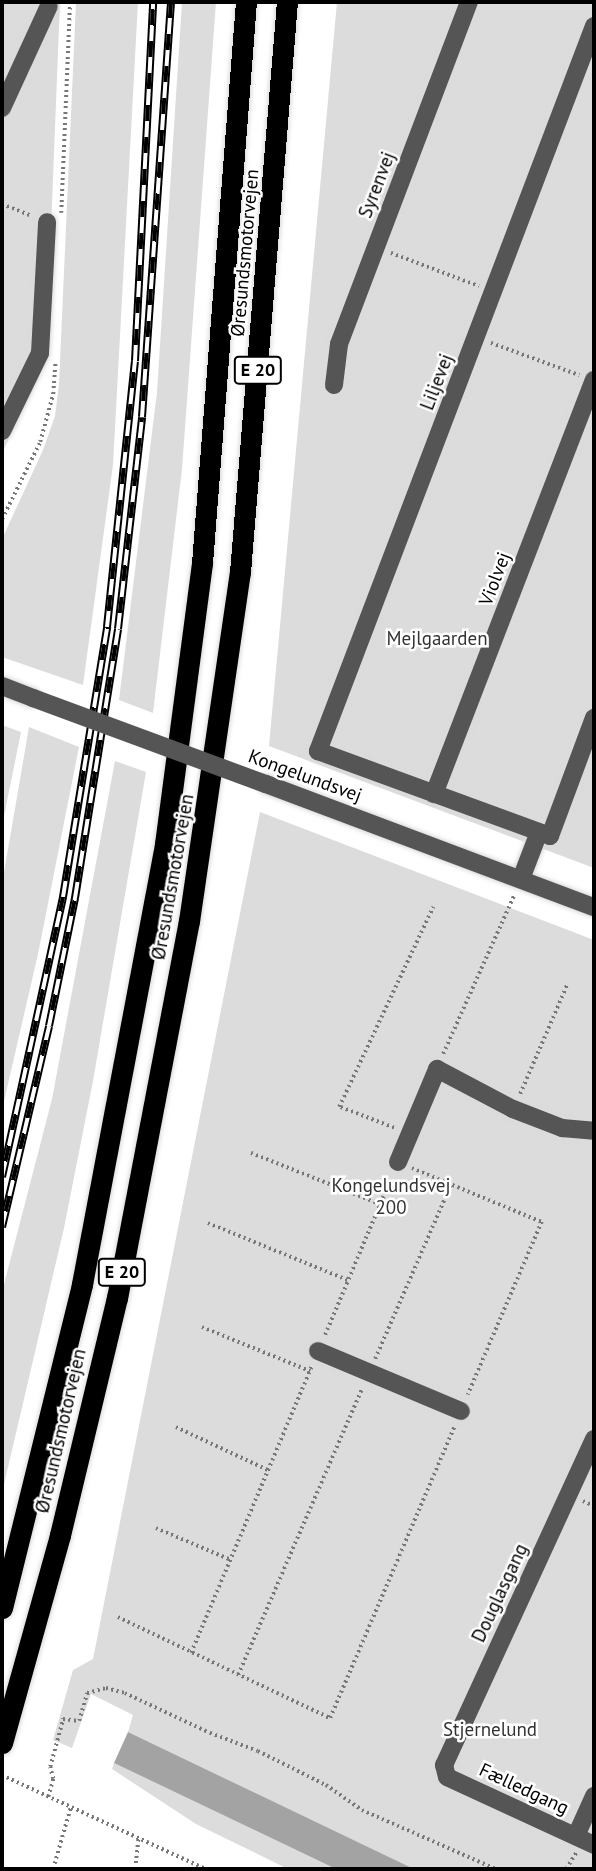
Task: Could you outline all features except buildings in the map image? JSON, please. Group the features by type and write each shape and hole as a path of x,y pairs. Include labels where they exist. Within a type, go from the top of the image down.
{"highway":[{"name":"Øresundsmotorvejen","path":"2,1608 82,1284 165,844 202,563 246,2"},
{"name":"Øresundsmotorvejen","path":"2,1743 60,1535 117,1298 192,908 240,572 287,2"}],"street":[{"name":"Syrenvej","path":"334,385 339,344 469,2"},
{"path":"2,108 49,6"},
{"name":"Liljevej","path":"435,794 318,751 495,292 594,26"},
{"path":"2,431 40,353 47,222"},
{"name":"Violvej","path":"435,794 594,380"},
{"name":"Kongelundsvej","path":"2,686 594,907"},
{"path":"521,879 545,834 594,718"},
{"path":"435,794 545,834"},
{"path":"398,1162 437,1069 513,1109 562,1128 594,1132"},
{"path":"318,1351 461,1411"},
{"name":"Douglasgang","path":"444,1765 594,1439"},
{"name":"Fælledgang","path":"444,1765 447,1777 594,1845"},
{"path":"576,1836 594,1796"}],"path":[{"path":"2,204 47,222"},
{"path":"376,248 495,292"},
{"path":"476,338 594,380"},
{"path":"437,1069 521,879"},
{"path":"410,1133 339,1107 433,907"},
{"path":"513,1109 567,985"},
{"path":"251,1153 380,1204"},
{"path":"118,1616 191,1653 330,1718 542,1222 398,1162 191,1653"},
{"path":"238,1675 451,1184"},
{"path":"208,1223 348,1280"},
{"path":"202,1327 310,1371"},
{"path":"176,1427 268,1470"},
{"path":"156,1528 231,1560"},
{"path":"46,1796 53,1779 50,1767 63,1719 79,1721 87,1693 106,1688 125,1693 210,1733 258,1751 326,1785 362,1810 496,1869"},
{"path":"2,1775 205,1869"},
{"path":"53,1869 71,1806"},
{"path":"135,1869 138,1838"}],"green space":[{"path":"2,2 60,2 46,354 2,454"},
{"path":"76,2 138,2 113,465 83,685 2,657 2,539 43,450 55,416 59,384"},
{"path":"182,2 216,2 182,469 153,713 119,700 157,392"},
{"name":"Mejlgaarden","path":"337,2 594,2 594,868 269,746"},
{"path":"2,725 21,732 2,826"},
{"path":"29,727 79,747 38,954 2,1110 2,884"},
{"path":"115,761 146,772 93,1081 64,1228 2,1493 2,1292 52,1099"},
{"name":"Kongelundsvej 200","path":"260,812 594,940 594,1869 414,1869 128,1732 133,1715 91,1694 72,1748 53,1740 73,1670 93,1659"},
{"path":"114,1763 336,1869 288,1869 196,1824 112,1769"}],"shaded area":[{"path":"128,1732 414,1869 336,1869 114,1763"}],"railway":[{"path":"2,1177 63,897 107,627 135,361 153,2"},
{"path":"2,1227 49,1026 75,898 118,629 142,417 171,2"}],"park label":[{"name":"Stjernelund","path":"490,1730"}]}
